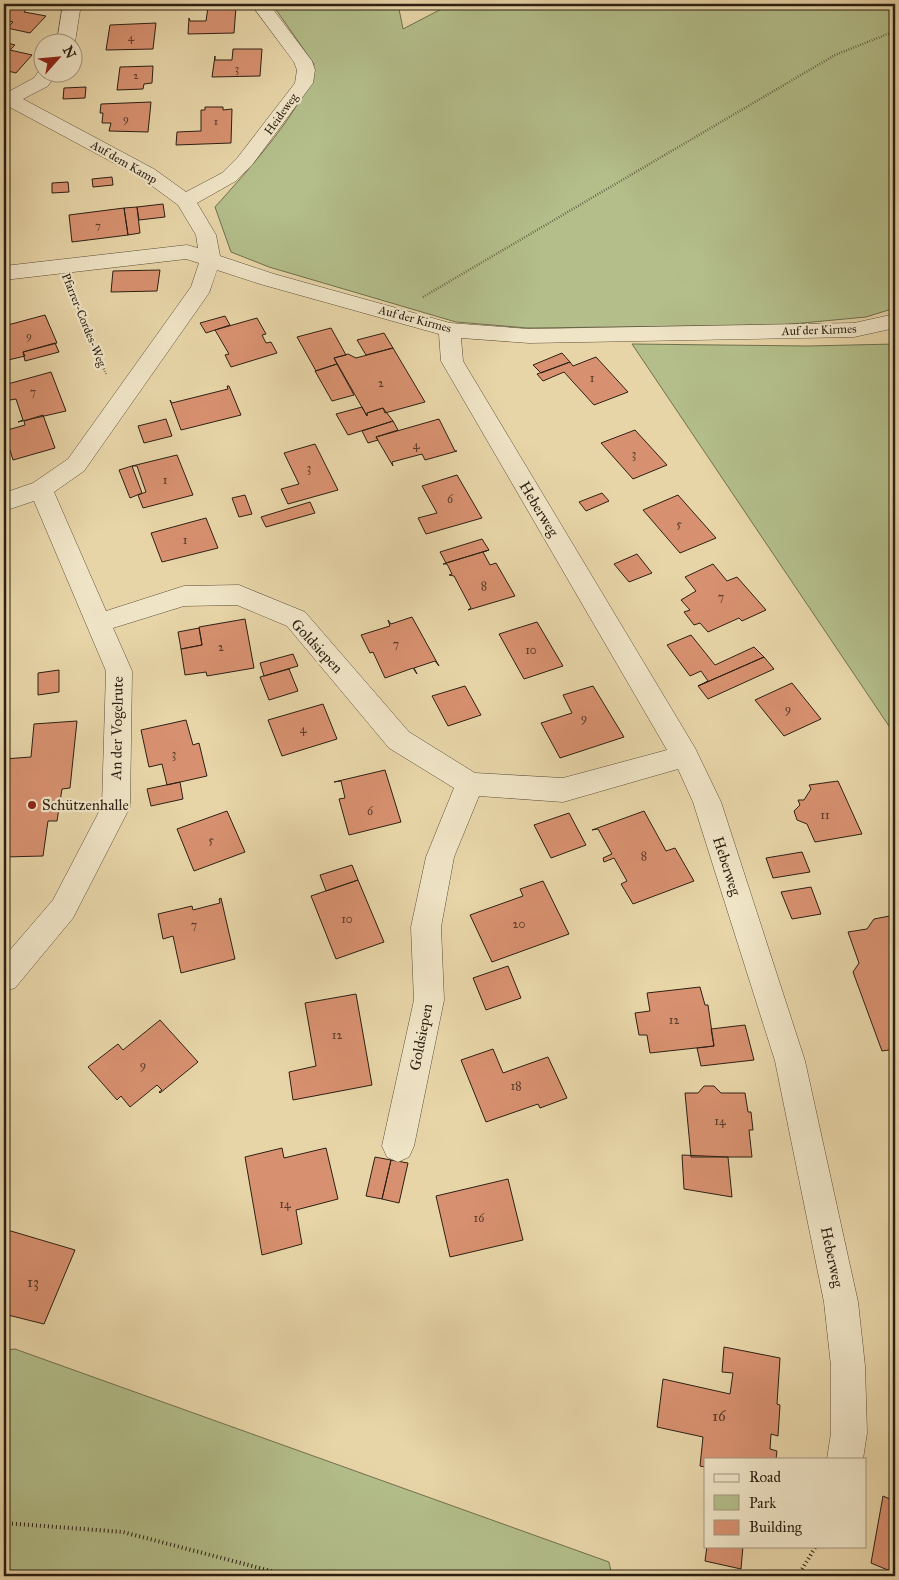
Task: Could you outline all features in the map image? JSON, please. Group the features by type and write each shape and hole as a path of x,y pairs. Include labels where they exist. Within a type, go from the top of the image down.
{"street":[{"path":"68,32 72,4"},
{"name":"Heideweg","path":"185,201 229,177 245,162 304,83 306,70 303,61 260,4"},
{"path":"6,98 41,82"},
{"name":"Auf dem Kamp","path":"6,98 147,173 185,201 206,235 210,260"},
{"name":"Auf der Kirmes","path":"4,273 187,252 267,279 450,330 529,336 629,336 854,330 895,321"},
{"path":"4,502 41,489 76,465 200,288 210,260"},
{"name":"Heberweg","path":"450,330 452,361 685,756 707,802 790,1061 841,1302 848,1366 849,1433 845,1458"},
{"name":"An der Vogelrute","path":"4,978 63,909 116,807 119,671 41,489"},
{"name":"Goldsiepen","path":"99,623 184,596 239,594 296,619 399,740 470,784 563,790 685,756"},
{"name":"Goldsiepen","path":"398,1146 429,1000 426,927 440,857 470,784"}],"path":[{"path":"394,314 835,55 895,31"},
{"name":"Pfarrer-Cordes-Weg","path":"62,266 107,376 134,383"},
{"path":"4,1522 123,1532 290,1576"},
{"path":"798,1576 815,1548"}],"green space":[{"path":"272,4 363,4 370,6 398,4 403,29 451,4 895,4 895,308 866,317 781,325 528,328 456,322 269,267 231,252 215,207 257,159 288,118 310,80 314,64"},
{"path":"632,344 808,346 895,344 895,735"},
{"path":"15,1349 609,1562 612,1576 4,1576 4,1350"}],"building":[{"path":"8,4 29,6 24,12 46,16 30,33 7,28 13,22 4,20 4,8"},
{"path":"116,4 160,4 160,8 115,9"},
{"path":"208,7 236,7 234,33 188,34 189,18 190,21 206,21"},
{"path":"156,23 153,49 106,50 110,25"},
{"path":"4,42 15,45 10,50 32,55 16,73 4,70"},
{"path":"233,49 262,49 260,76 212,77 215,56 215,60 232,60"},
{"path":"153,66 152,83 144,84 143,89 117,90 120,67"},
{"path":"86,87 85,98 63,99 64,88"},
{"path":"151,102 148,132 109,131 111,123 102,123 103,113 100,113 101,104"},
{"path":"205,107 223,107 223,110 232,109 231,143 176,145 177,132 201,131 201,110 205,110"},
{"path":"112,177 113,185 93,187 92,179"},
{"path":"68,182 69,192 52,193 52,183"},
{"path":"163,204 165,217 139,220 137,207"},
{"path":"137,207 140,233 128,235 124,208"},
{"path":"124,208 128,235 72,242 69,215"},
{"path":"160,270 157,291 111,292 113,271"},
{"path":"45,315 57,343 23,352 25,356 4,361 4,326"},
{"path":"225,316 230,325 206,333 200,323"},
{"path":"257,318 266,334 262,335 266,343 271,342 277,353 231,367 225,355 229,354 215,330"},
{"path":"331,328 346,355 334,358 337,364 316,371 297,337"},
{"path":"384,333 393,348 366,355 357,340"},
{"path":"55,343 59,352 25,361 23,352"},
{"path":"393,348 425,402 385,413 383,408 367,413 367,416 334,358 348,354 356,358"},
{"path":"562,353 570,362 541,373 533,365"},
{"path":"596,357 628,392 594,405 564,372 543,381 537,374 570,362 573,366"},
{"path":"337,364 354,395 332,401 315,371"},
{"path":"51,372 66,411 18,422 23,420 16,399 10,400 4,385"},
{"path":"227,386 229,386 241,415 181,430 170,400 172,403 228,389"},
{"path":"362,407 367,416 367,413 383,408 393,421 348,435 336,414"},
{"path":"43,415 55,448 13,460 4,431 25,425 24,421"},
{"path":"166,419 172,436 144,443 138,426"},
{"path":"439,419 455,451 457,451 425,460 422,454 392,462 393,466 376,437"},
{"path":"393,421 398,430 376,437 378,440 368,443 362,431"},
{"path":"635,430 667,465 633,479 601,443"},
{"path":"315,444 338,490 288,504 281,489 299,484 284,453"},
{"path":"177,455 193,495 143,508 138,495 146,492 137,466 132,466"},
{"path":"132,466 142,493 130,498 119,470"},
{"path":"457,475 482,518 426,534 418,518 437,513 422,486"},
{"path":"602,493 609,501 586,511 579,502"},
{"path":"245,495 252,514 239,517 232,498"},
{"path":"678,495 716,538 680,553 643,510"},
{"path":"310,502 315,513 266,527 261,517"},
{"path":"206,518 218,548 162,562 151,533"},
{"path":"482,539 489,550 446,563 440,552"},
{"path":"489,550 483,552 490,565 496,563 515,596 468,610 471,608 454,576 449,575 452,574 447,564 443,564"},
{"path":"637,554 652,573 629,582 614,564"},
{"path":"713,564 727,581 737,577 766,610 742,621 739,618 708,632 700,623 694,625 684,612 690,610 681,600 696,591 685,577"},
{"path":"412,617 439,666 435,661 414,668 417,674 413,668 385,678 373,652 370,653 361,635 390,626 388,620 391,624"},
{"path":"245,619 254,668 207,676 206,672 185,675 181,649 202,645 199,627"},
{"path":"537,622 563,666 524,679 499,634"},
{"path":"199,628 202,645 181,649 178,632"},
{"path":"691,635 715,665 754,647 764,657 698,686 708,681 701,671 690,676 667,645"},
{"path":"293,654 298,666 264,676 260,663"},
{"path":"764,657 774,669 708,699 698,686"},
{"path":"289,669 298,691 269,700 260,677"},
{"path":"59,670 59,692 38,695 38,673"},
{"path":"792,683 821,719 784,736 755,700"},
{"path":"465,686 481,715 448,726 432,696"},
{"path":"593,686 624,737 560,758 541,723 572,713 563,695"},
{"path":"323,704 337,739 282,756 268,720"},
{"path":"186,720 193,745 199,743 207,776 167,785 162,764 149,767 141,730"},
{"name":"Schützenhalle","path":"77,721 70,788 62,789 57,821 48,821 43,856 4,857 4,759 31,757 34,724"},
{"path":"385,770 401,822 349,835 339,799 345,798 341,781 334,782"},
{"path":"838,781 862,834 815,842 807,824 797,820 794,811 800,805 798,800 804,800 811,789 809,785"},
{"path":"180,782 183,799 151,806 147,789"},
{"path":"227,811 245,852 194,871 177,829"},
{"path":"644,811 666,851 675,848 694,881 633,904 621,884 627,881 614,858 604,862 603,858 612,854 598,829 592,830"},
{"path":"569,813 586,845 551,858 534,825"},
{"path":"802,852 810,872 773,878 766,858"},
{"path":"352,865 358,880 326,891 320,875"},
{"path":"358,880 384,942 336,959 311,896"},
{"path":"543,881 569,934 492,962 470,915 523,896 520,889"},
{"path":"811,887 821,914 792,919 781,892"},
{"path":"221,898 235,959 181,973 173,936 163,939 158,914 192,906 193,910 220,903 219,899"},
{"path":"895,915 895,1049 882,1051 853,972 859,963 848,932 867,929 874,919"},
{"path":"508,966 521,998 486,1010 473,978"},
{"path":"700,987 705,1005 708,1005 714,1046 650,1053 647,1035 639,1035 635,1013 650,1011 647,993"},
{"path":"356,994 372,1085 293,1100 289,1072 316,1066 305,1003"},
{"path":"160,1020 198,1062 160,1093 162,1090 157,1085 130,1107 121,1096 117,1100 88,1067 118,1044 123,1050"},
{"path":"745,1025 754,1060 701,1066 697,1048 714,1046 711,1029"},
{"path":"493,1049 503,1073 548,1057 567,1098 540,1108 538,1104 486,1122 461,1060"},
{"path":"704,1086 714,1086 721,1093 745,1093 748,1112 751,1112 753,1130 749,1130 752,1157 691,1157 685,1093 698,1093"},
{"path":"282,1148 284,1158 326,1148 338,1199 296,1210 302,1244 262,1255 245,1157"},
{"path":"682,1155 728,1157 732,1197 684,1189"},
{"path":"375,1157 391,1160 382,1199 366,1196"},
{"path":"391,1160 408,1163 399,1203 382,1199"},
{"path":"508,1179 523,1240 450,1257 436,1196"},
{"path":"4,1229 75,1250 44,1324 4,1314"},
{"path":"724,1347 780,1358 777,1404 780,1405 778,1436 771,1434 770,1449 777,1451 776,1458 704,1458 704,1467 700,1466 703,1437 657,1427 663,1379 730,1394 733,1373 722,1372"},
{"path":"895,1484 895,1573 871,1563 883,1496 892,1500"},
{"path":"707,1548 743,1548 741,1569 705,1561"}],"place":[{"name":"Schützenhalle","path":"32,805"}]}
